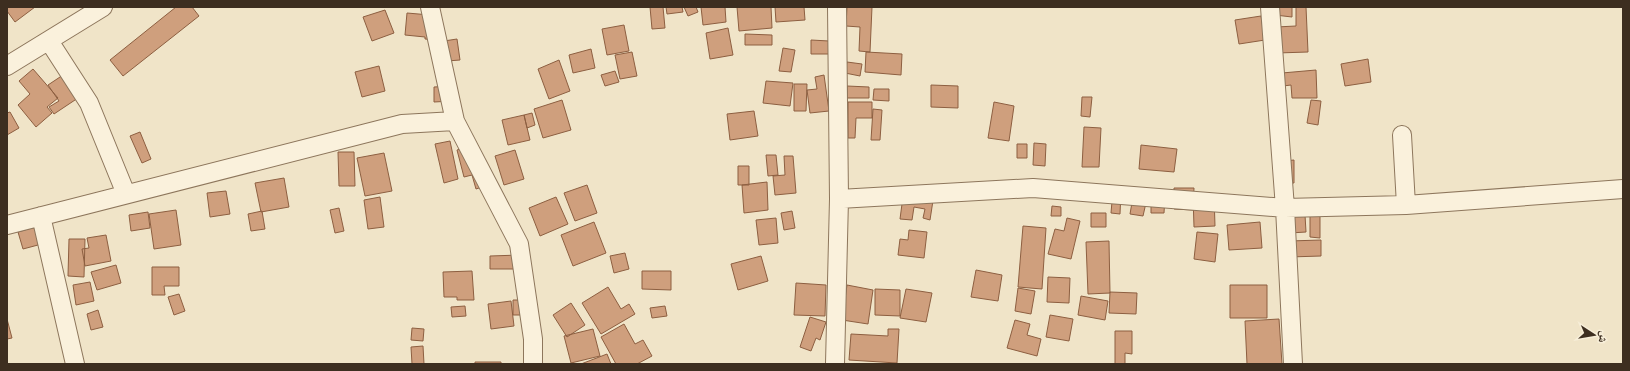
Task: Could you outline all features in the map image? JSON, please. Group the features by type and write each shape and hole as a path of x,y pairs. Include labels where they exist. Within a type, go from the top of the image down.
{"street":[{"path":"7,66 103,7"},
{"path":"430,7 455,121 519,244 534,364"},
{"path":"835,364 839,199 837,7"},
{"path":"1270,7 1285,208 1293,364"},
{"path":"49,40 90,103 126,194"},
{"path":"7,225 402,124 455,121"},
{"path":"1402,135 1406,205"},
{"path":"839,199 1033,188 1285,208 1406,205 1623,189"},
{"path":"41,216 75,364"}],"building":[{"path":"7,7 35,7 15,22 7,11"},
{"path":"176,7 192,7 199,16 123,76 110,60"},
{"path":"650,7 663,7 665,28 652,29"},
{"path":"666,7 682,7 683,12 667,14"},
{"path":"684,7 696,7 698,12 688,16"},
{"path":"701,7 725,7 726,22 703,25"},
{"path":"737,7 771,7 772,28 739,31"},
{"path":"775,7 804,7 805,20 776,22"},
{"path":"847,7 872,7 870,52 859,51 860,27 846,26"},
{"path":"1276,7 1292,7 1292,17 1275,15"},
{"path":"1296,7 1306,7 1308,52 1277,53 1276,27 1296,26"},
{"path":"385,10 394,33 372,41 363,17"},
{"path":"407,13 430,15 437,40 405,35"},
{"path":"1261,16 1265,40 1239,44 1235,20"},
{"path":"624,25 629,51 607,55 602,29"},
{"path":"728,28 733,55 710,59 706,33"},
{"path":"745,34 772,35 772,45 745,45"},
{"path":"457,39 460,60 447,61 444,41"},
{"path":"811,40 829,41 829,54 811,54"},
{"path":"783,48 795,50 791,72 779,71"},
{"path":"591,49 595,68 573,73 569,55"},
{"path":"632,52 637,76 620,79 615,55"},
{"path":"866,52 902,54 901,75 865,72"},
{"path":"1368,59 1371,82 1345,86 1341,64"},
{"path":"559,60 570,91 549,99 538,69"},
{"path":"847,62 862,64 860,76 845,73"},
{"path":"379,66 385,91 362,97 355,72"},
{"path":"33,69 58,98 47,107 52,113 36,127 18,105 30,94 19,81"},
{"path":"72,69 87,92 54,114 49,107 59,101 48,85"},
{"path":"1316,70 1317,98 1292,98 1291,85 1283,86 1282,73"},
{"path":"615,71 619,82 605,86 601,75"},
{"path":"824,75 829,111 810,113 807,90 817,89 815,77"},
{"path":"766,81 793,83 790,106 763,103"},
{"path":"794,84 807,84 806,111 794,111"},
{"path":"931,85 958,86 958,108 931,107"},
{"path":"452,86 452,101 434,102 434,87"},
{"path":"847,86 869,87 869,98 847,98"},
{"path":"874,89 889,89 889,101 873,100"},
{"path":"1082,97 1092,97 1090,117 1081,116"},
{"path":"562,100 571,130 543,138 534,109"},
{"path":"1311,100 1321,101 1318,125 1307,123"},
{"path":"848,102 872,102 872,118 856,118 855,138 848,138"},
{"path":"994,102 1014,106 1009,141 988,138"},
{"path":"873,109 882,110 880,140 871,140"},
{"path":"754,111 758,136 730,140 727,114"},
{"path":"10,112 19,128 7,135 7,113"},
{"path":"532,113 535,125 527,128 524,115"},
{"path":"524,115 530,140 508,145 502,120"},
{"path":"1084,127 1101,128 1099,167 1082,167"},
{"path":"140,132 151,159 142,163 130,136"},
{"path":"450,141 458,179 444,183 435,144"},
{"path":"1034,143 1046,144 1045,166 1033,165"},
{"path":"477,144 488,185 476,189 472,175 464,177 457,150"},
{"path":"1017,144 1027,144 1027,158 1017,158"},
{"path":"1141,145 1177,149 1174,172 1139,169"},
{"path":"515,150 524,179 504,185 495,156"},
{"path":"338,152 354,152 355,186 339,186"},
{"path":"384,153 392,191 365,196 357,158"},
{"path":"766,155 776,155 778,175 768,176"},
{"path":"784,156 793,156 796,193 775,195 773,176 785,175"},
{"path":"1294,160 1294,183 1284,183 1284,161"},
{"path":"738,166 749,166 749,185 738,185"},
{"path":"284,178 289,207 261,212 255,183"},
{"path":"767,182 768,210 744,213 742,185"},
{"path":"587,185 597,213 575,221 564,193"},
{"path":"1174,188 1194,188 1193,210 1174,209"},
{"path":"904,189 934,194 930,220 923,218 925,209 914,207 912,220 900,219"},
{"path":"1113,190 1121,191 1120,214 1111,213"},
{"path":"226,191 230,214 210,217 207,193"},
{"path":"1134,191 1148,194 1143,216 1130,214"},
{"path":"1151,195 1165,196 1164,213 1151,213"},
{"path":"1214,195 1215,226 1194,227 1193,196"},
{"path":"380,197 384,227 368,229 364,200"},
{"path":"556,197 568,224 540,236 529,208"},
{"path":"1310,205 1320,205 1320,238 1310,237"},
{"path":"1052,206 1061,207 1061,216 1051,216"},
{"path":"339,208 344,231 335,233 330,210"},
{"path":"176,210 181,245 154,249 149,214"},
{"path":"262,211 265,229 251,231 248,214"},
{"path":"792,211 795,228 784,230 781,213"},
{"path":"148,212 150,228 131,231 129,215"},
{"path":"1091,213 1106,213 1106,227 1091,227"},
{"path":"1305,215 1306,232 1290,233 1289,216"},
{"path":"776,218 778,243 759,245 756,220"},
{"path":"1067,218 1080,221 1071,259 1048,254 1055,229 1064,231"},
{"path":"594,222 606,253 573,266 561,235"},
{"path":"1260,222 1262,248 1229,250 1227,225"},
{"path":"48,223 53,241 23,249 18,232"},
{"path":"1023,226 1046,228 1042,289 1018,287"},
{"path":"909,230 927,232 924,258 898,255 900,239 908,240"},
{"path":"1197,232 1218,234 1215,262 1194,259"},
{"path":"106,235 111,261 85,266 82,249 89,248 87,238"},
{"path":"69,239 85,239 84,277 68,276"},
{"path":"1321,240 1321,256 1289,257 1289,241"},
{"path":"1109,241 1110,293 1088,294 1086,242"},
{"path":"625,253 629,269 614,273 610,256"},
{"path":"520,255 521,269 490,269 490,256"},
{"path":"761,256 768,281 738,290 731,264"},
{"path":"116,265 121,283 97,290 91,272"},
{"path":"152,267 179,267 179,286 164,286 165,295 152,295"},
{"path":"976,270 1002,275 998,301 971,297"},
{"path":"472,271 474,300 457,300 457,297 444,297 443,272"},
{"path":"642,271 671,271 671,290 642,289"},
{"path":"1048,277 1070,278 1069,303 1047,302"},
{"path":"90,282 94,301 76,305 73,285"},
{"path":"796,283 826,285 825,316 794,315"},
{"path":"847,285 873,290 868,324 842,320"},
{"path":"1230,285 1267,285 1267,318 1230,318"},
{"path":"608,287 621,309 629,304 635,314 601,334 582,303"},
{"path":"1018,288 1035,291 1031,314 1015,311"},
{"path":"875,289 900,290 900,316 875,315"},
{"path":"906,289 932,293 926,322 900,318"},
{"path":"1110,292 1137,293 1136,314 1109,313"},
{"path":"179,294 185,311 174,315 168,297"},
{"path":"1081,296 1108,301 1105,320 1078,315"},
{"path":"513,300 524,300 524,315 513,315"},
{"path":"511,301 514,326 491,329 488,304"},
{"path":"571,303 585,325 567,337 553,315"},
{"path":"465,306 466,316 452,317 451,307"},
{"path":"665,306 667,316 652,318 650,308"},
{"path":"98,310 103,327 91,330 87,314"},
{"path":"1050,315 1073,319 1069,341 1046,337"},
{"path":"810,317 826,322 820,340 816,338 811,351 800,347"},
{"path":"7,319 12,338 7,339"},
{"path":"1279,319 1282,364 1247,364 1245,321"},
{"path":"1015,320 1030,324 1027,335 1041,339 1037,356 1007,348"},
{"path":"624,324 635,344 643,340 652,356 637,364 616,364 601,337"},
{"path":"412,328 424,329 423,341 411,340"},
{"path":"593,329 600,356 571,363 564,336"},
{"path":"888,329 899,329 897,363 849,360 851,334 888,336"},
{"path":"1115,331 1132,331 1132,354 1125,353 1125,364 1115,364"},
{"path":"423,346 424,364 412,364 411,347"},
{"path":"607,354 611,364 581,364"},
{"path":"475,362 501,362 501,364 475,364"}]}
